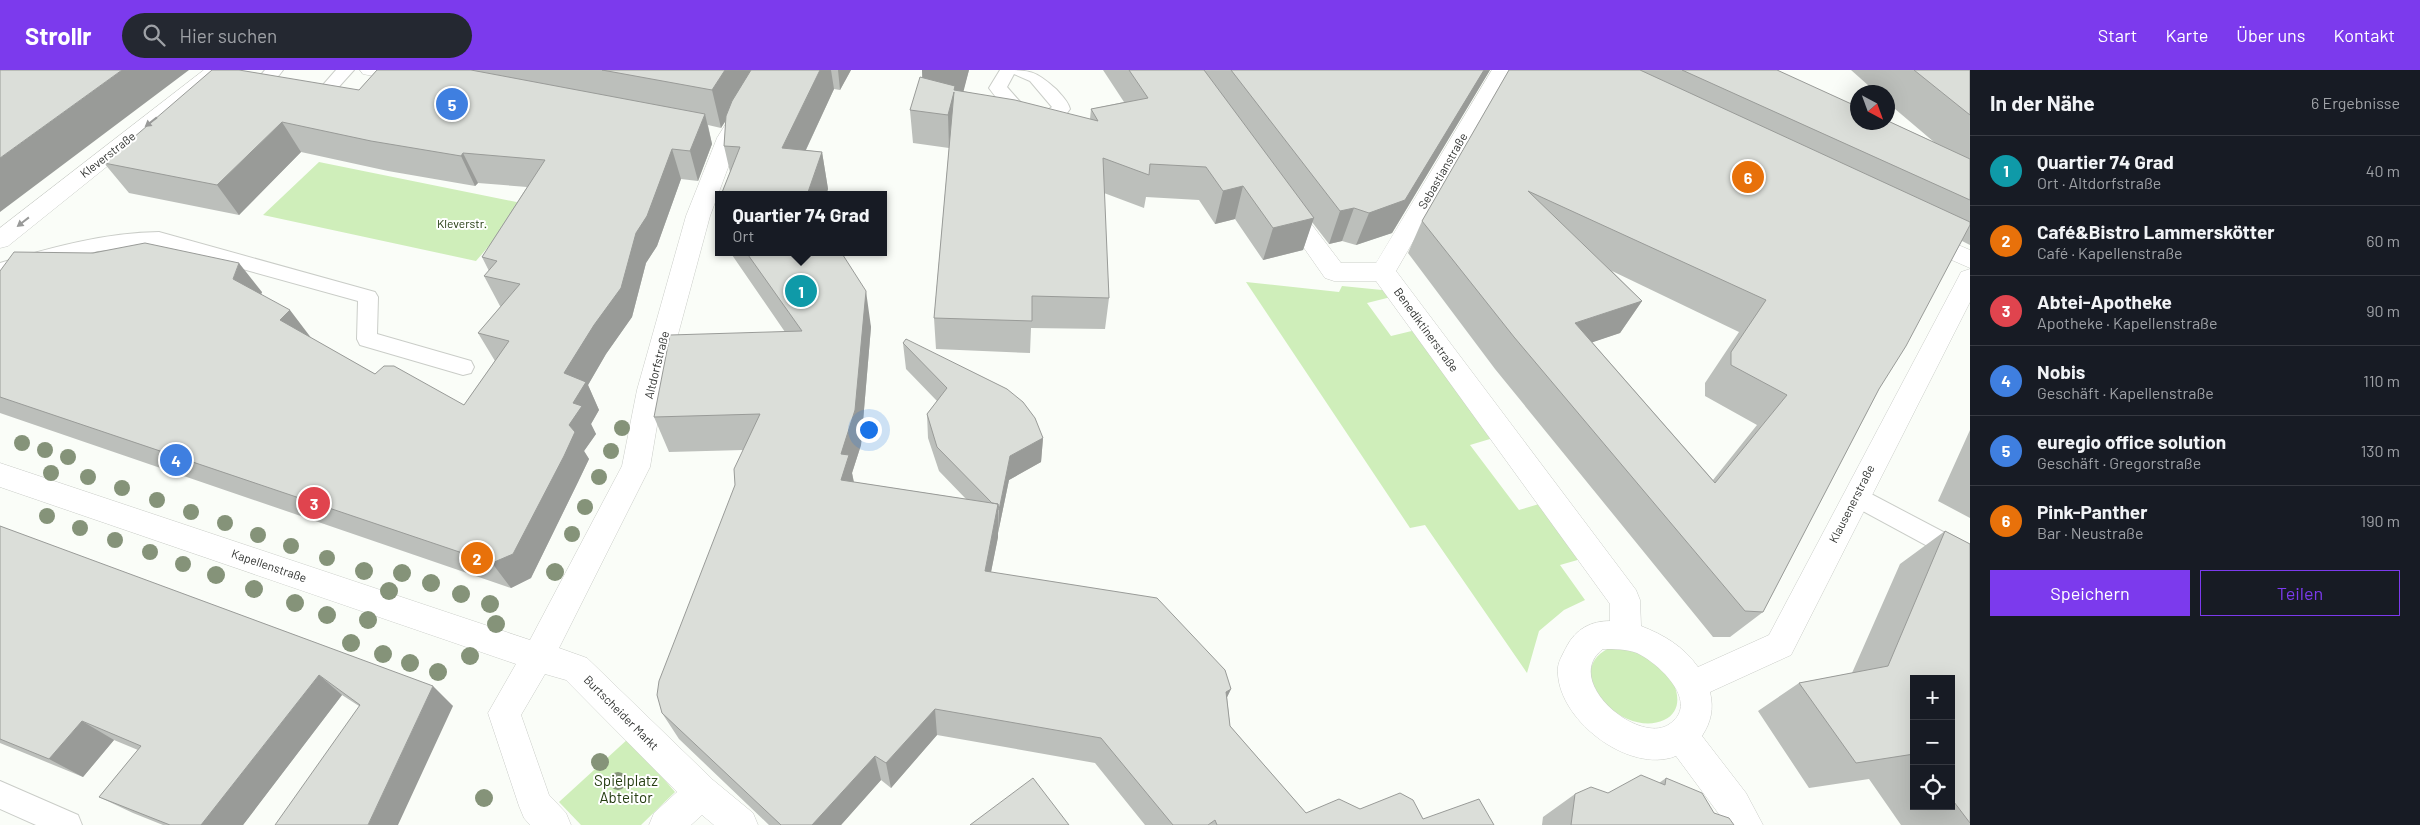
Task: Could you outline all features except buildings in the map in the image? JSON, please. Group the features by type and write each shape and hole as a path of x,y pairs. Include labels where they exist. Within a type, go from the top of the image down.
{"street":[{"name":"Kleverstraße","path":"0,240 217,70"},
{"path":"370,70 428,81"},
{"name":"Altdorfstraße","path":"538,657 636,466 650,390 718,136 770,70"},
{"name":"Sebastianstraße","path":"1383,272 1502,70"},
{"path":"1275,191 1334,272 1383,272"},
{"path":"1899,226 1970,260"},
{"name":"Benediktinerstraße","path":"1383,272 1625,600 1626,636"},
{"name":"Klausenerstraße","path":"1692,685 1780,645 1970,278"},
{"name":"Kapellenstraße","path":"0,475 538,657"},
{"path":"1598,635 1626,636 1646,642 1665,653 1681,668 1692,685 1697,700 1696,714 1691,727 1682,737 1666,743 1646,744 1625,737 1606,725 1595,715 1579,692 1574,675 1576,660 1582,647 1598,635"},
{"path":"538,657 504,713 536,806 554,825"},
{"name":"Burtscheider Markt","path":"538,657 576,668 701,792 741,825"},
{"path":"1682,737 1734,804 1746,825"},
{"path":"666,825 701,792"}],"lane":[{"path":"330,86 346,70"},
{"path":"1008,70 998,88 1027,117 1039,120 1061,109 1060,104 1036,77 1020,70"},
{"path":"0,270 58,252 130,238 159,239 368,297 367,339 463,367"},
{"path":"1856,496 1970,558"},
{"path":"0,795 68,825"}],"green space":[{"name":"Kleverstr.","path":"319,162 531,205 513,218 476,261 263,215"},
{"path":"1246,282 1339,292 1342,286 1392,291 1395,296 1367,303 1391,336 1420,329 1500,436 1470,445 1519,510 1549,501 1588,557 1560,565 1585,600 1564,610 1539,631 1527,673 1425,525 1410,528"},
{"path":"1609,648 1636,649 1662,665 1676,688 1677,703 1671,716 1664,720 1648,723 1631,720 1616,712 1602,701 1593,687 1590,673 1595,659"},
{"name":"Spielplatz Abteitor","path":"629,738 675,792 641,825 581,825 559,802"}],"place":[{"name":"euregio office solution","path":"452,104"},
{"name":"Pink-Panther","path":"1748,177"},
{"name":"Quartier 74 Grad","path":"801,291"},
{"name":"Nobis","path":"176,460"},
{"name":"Abtei-Apotheke","path":"314,503"},
{"name":"Café&Bistro Lammerskötter","path":"477,558"}]}
